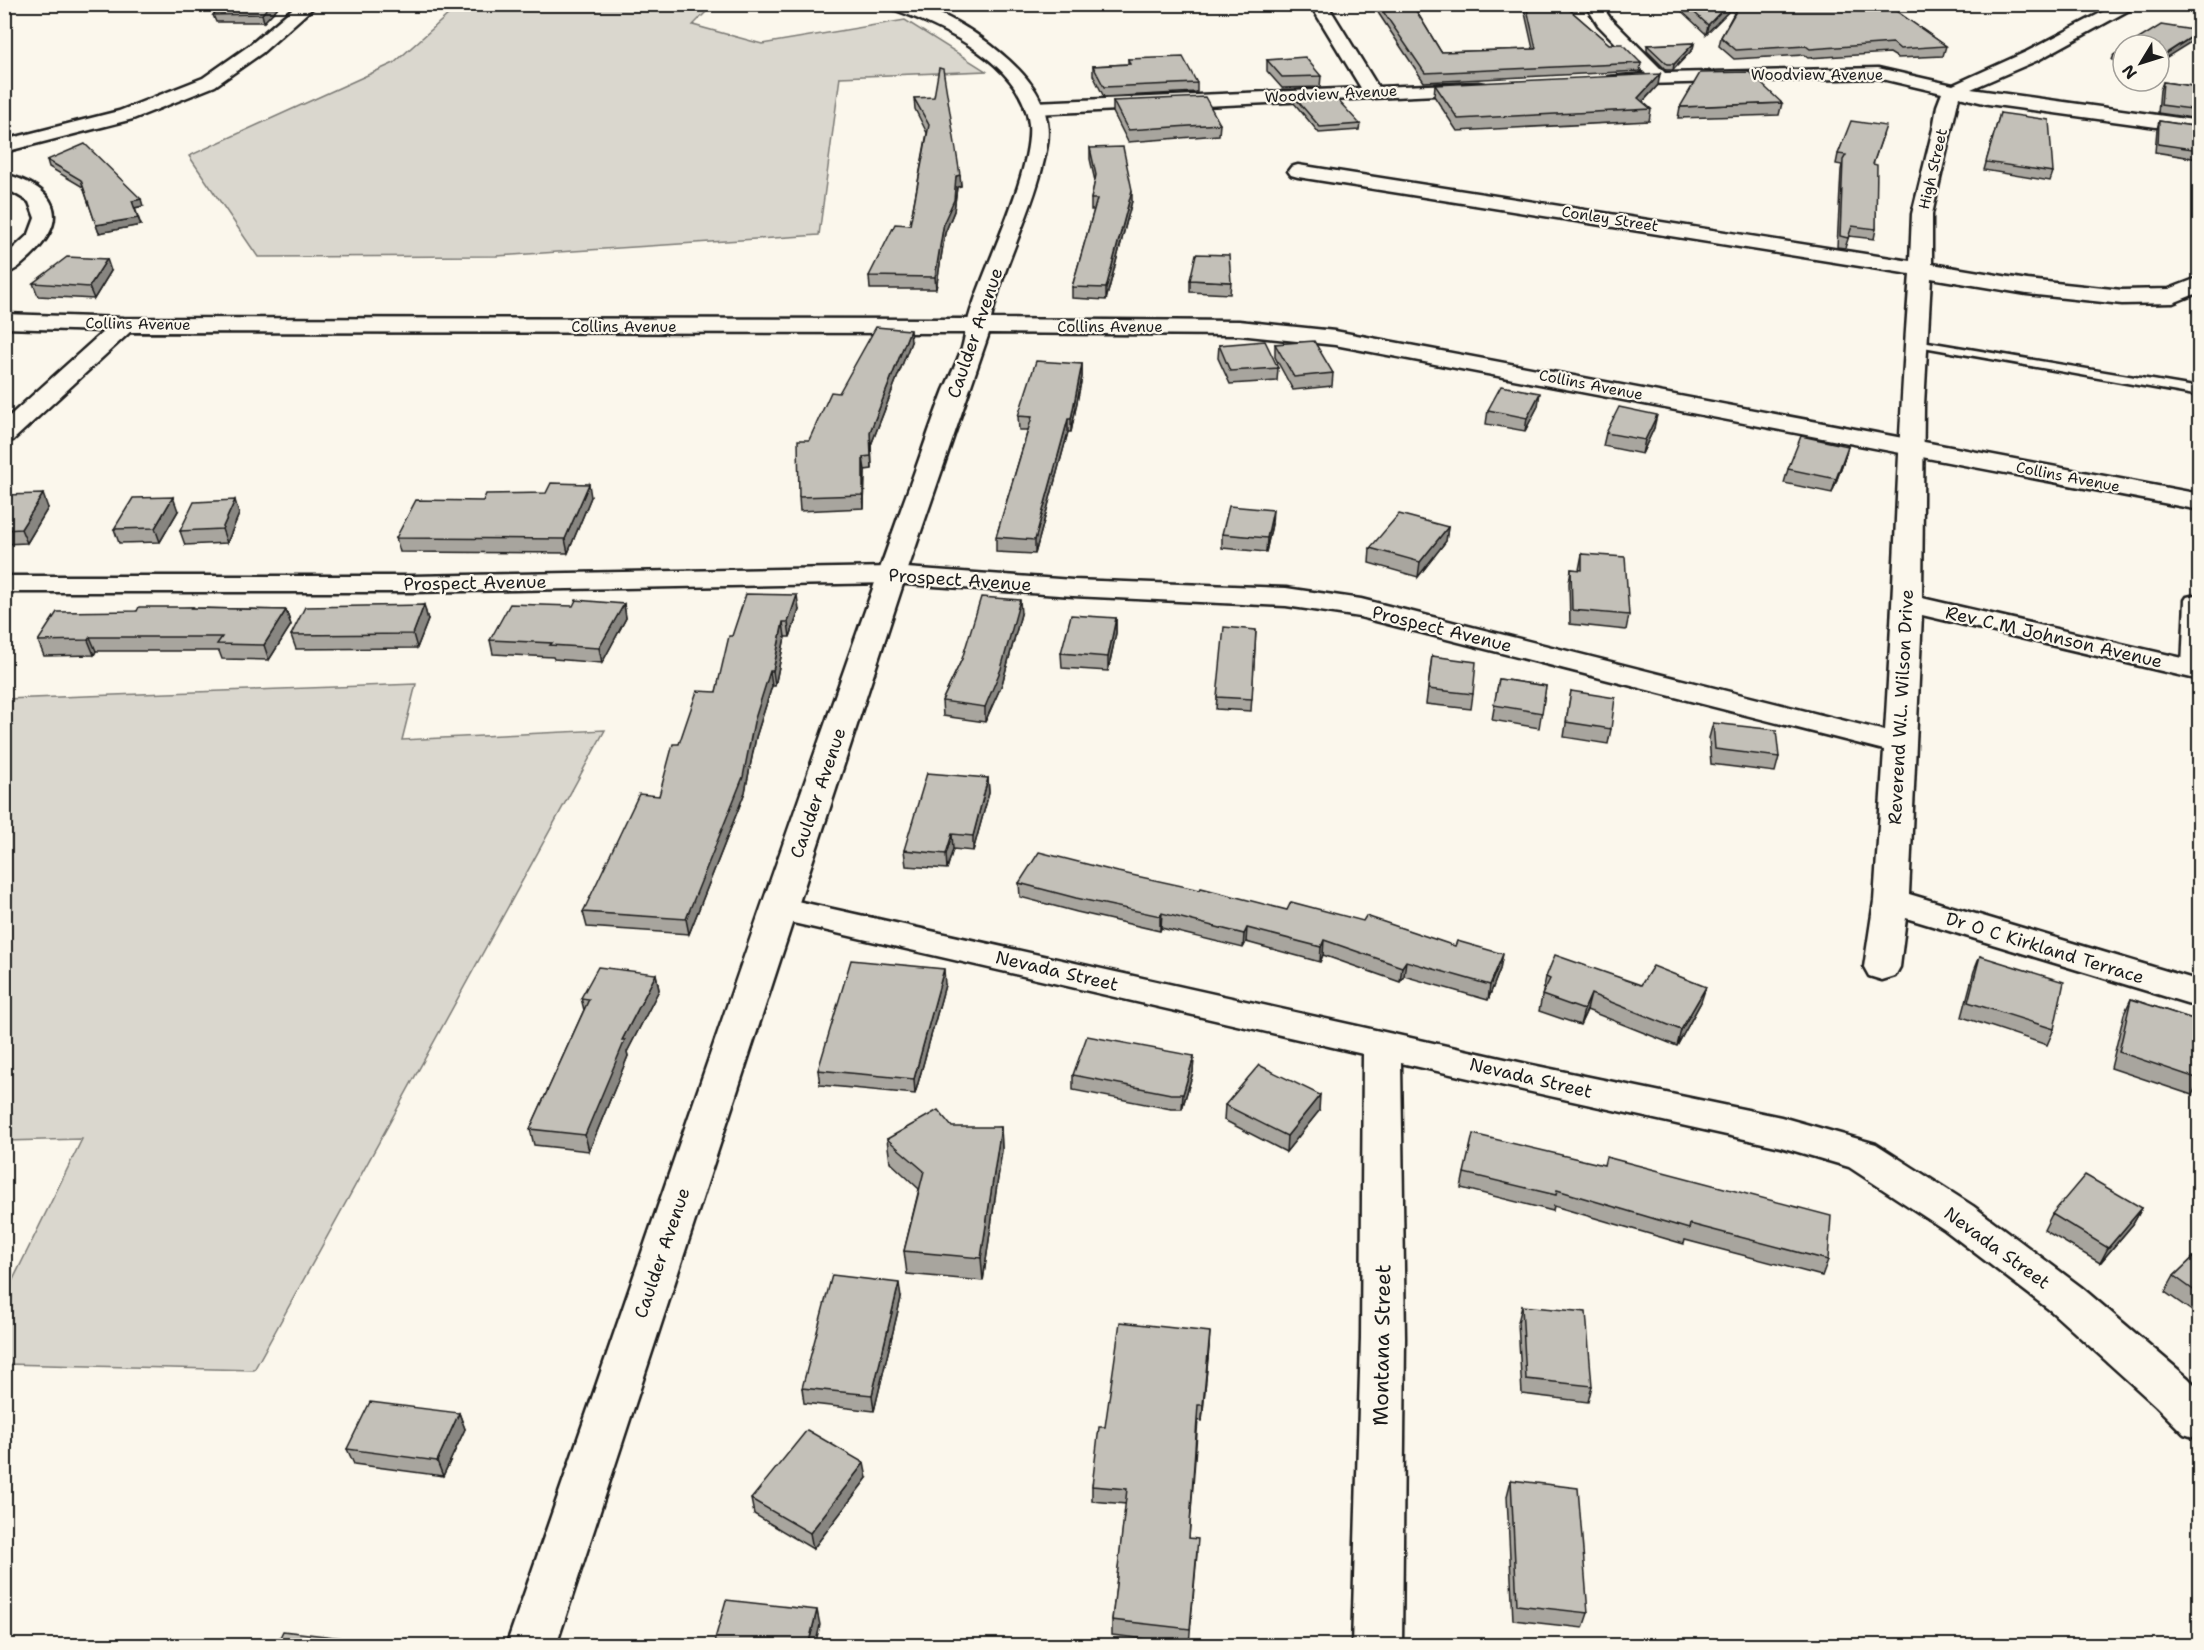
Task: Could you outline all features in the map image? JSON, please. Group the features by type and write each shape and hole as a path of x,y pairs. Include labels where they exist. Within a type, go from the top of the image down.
{"street":[{"path":"4,146 126,115 209,82 256,49 309,4"},
{"name":"Caulder Avenue","path":"531,1646 892,574 953,399 975,344 981,311 1026,188 1035,155 1039,123 1034,108 1012,74 972,39 938,20 896,4"},
{"path":"1318,4 1373,93"},
{"path":"1598,4 1596,9 1604,21 1660,78"},
{"path":"1954,91 2032,56 2132,4"},
{"name":"Woodview Avenue","path":"1592,82 1867,72 2024,103 2199,127"},
{"name":"Woodview Avenue","path":"1034,108 1500,87"},
{"name":"High Street","path":"1910,447 1923,206 1943,129 1946,106 1954,91"},
{"name":"Conley Street","path":"1298,171 2026,287 2122,297 2173,296 2199,284"},
{"path":"4,180 31,192 43,205 46,219 43,229 32,244 4,268"},
{"name":"Collins Avenue","path":"4,321 124,325 1239,328 1335,338 2199,502"},
{"path":"4,435 124,325"},
{"name":"Reverend W.L. Wilson Drive","path":"1882,967 1891,901 1898,744 1908,603 1910,447"},
{"name":"Prospect Avenue","path":"4,584 412,584 892,574 1073,588 1248,595 1361,608 1898,744"},
{"name":"Rev C M Johnson Avenue","path":"1908,603 2194,669"},
{"name":"Dr O C Kirkland Terrace","path":"1891,901 2199,994"},
{"name":"Nevada Street","path":"779,909 1782,1132 1862,1155 1959,1218 2066,1299 2172,1392 2199,1420"},
{"name":"Montana Street","path":"1377,1646 1383,1338 1382,1044"}],"lane":[{"path":"1916,343 2199,392"},
{"path":"2194,669 2192,600 2199,598"}],"shaded area":[{"path":"459,5 713,5 693,25 762,44 905,20 986,71 840,77 819,235 496,256 258,257 189,156 394,63"},
{"path":"416,684 402,740 605,730 254,1370 5,1364 5,1296 82,1139 5,1141 5,699"}],"building":[{"path":"224,4 271,4 262,14 213,15"},
{"path":"1378,4 1412,4 1441,52 1536,49 1526,4 1563,4 1609,44 1622,44 1641,63 1425,73"},
{"path":"1685,4 1728,4 1708,25"},
{"path":"1737,4 1886,4 1946,46 1900,49 1893,43 1810,49 1806,46 1736,50 1721,37 1739,6"},
{"path":"2161,25 2199,31 2171,50 2171,33 2148,33"},
{"path":"1694,43 1674,64 1667,64 1647,45"},
{"path":"1183,57 1197,83 1104,87 1093,66 1130,64 1128,59"},
{"path":"1305,57 1321,76 1282,77 1267,60"},
{"path":"939,68 943,69 960,175 956,176 954,200 944,222 935,277 869,276 895,224 910,225 929,125 914,98 934,97"},
{"path":"1749,72 1782,103 1680,107 1700,73"},
{"path":"1660,74 1638,98 1651,109 1458,119 1435,85"},
{"path":"2171,83 2199,87 2199,110 2161,105 2162,93 2171,93"},
{"path":"1334,96 1360,124 1320,127 1295,98"},
{"path":"1205,97 1220,124 1128,130 1113,101"},
{"path":"2000,113 2049,120 2053,172 1986,162"},
{"path":"1851,121 1886,126 1873,164 1877,165 1876,229 1852,226 1848,238 1840,236 1843,160 1846,155 1838,154"},
{"path":"2159,121 2199,127 2199,150 2158,144"},
{"path":"85,144 141,199 132,201 138,218 96,225 81,180 47,160"},
{"path":"1123,147 1132,190 1106,288 1072,287 1097,199 1091,199 1096,175 1090,148"},
{"path":"1196,254 1229,255 1231,282 1190,280"},
{"path":"67,257 107,259 89,287 33,283"},
{"path":"876,327 910,330 870,432 871,456 863,457 863,495 799,497 798,440 809,440 831,392 839,393"},
{"path":"1265,341 1278,368 1230,371 1219,345"},
{"path":"1314,341 1333,373 1294,377 1275,344"},
{"path":"1036,361 1082,364 1071,419 1068,419 1035,540 996,537 1032,417 1018,416"},
{"path":"1501,386 1540,393 1527,418 1488,410"},
{"path":"1619,407 1657,415 1645,440 1606,433"},
{"path":"1801,436 1848,446 1836,479 1788,469"},
{"path":"551,483 589,484 565,539 396,538 416,500 483,501 486,494 546,493"},
{"path":"43,494 21,529 4,530 4,495"},
{"path":"173,497 155,528 114,529 133,498"},
{"path":"235,500 222,529 180,531 194,502"},
{"path":"1229,506 1273,510 1267,538 1222,534"},
{"path":"1399,514 1448,527 1420,562 1370,548"},
{"path":"1582,554 1625,557 1629,615 1572,610 1571,569 1582,570"},
{"path":"746,594 797,595 788,622 783,622 773,671 770,671 754,722 743,777 686,919 583,912 639,794 659,796 673,744 679,744 697,691 716,692 729,636 732,636"},
{"path":"981,597 1020,600 1001,669 985,707 942,701 962,659"},
{"path":"576,600 624,604 599,648 490,640 510,604 573,606"},
{"path":"424,605 413,634 291,635 305,607"},
{"path":"139,607 286,610 264,645 217,644 222,637 90,637 88,640 38,641 57,612 137,611"},
{"path":"1071,615 1116,618 1108,657 1061,653"},
{"path":"1224,627 1256,630 1252,699 1217,697"},
{"path":"1432,656 1476,662 1473,694 1428,689"},
{"path":"1499,679 1546,686 1542,713 1494,705"},
{"path":"1571,691 1615,698 1611,729 1566,722"},
{"path":"1713,723 1776,730 1779,757 1715,749"},
{"path":"927,773 988,778 973,836 952,834 946,854 904,850"},
{"path":"1039,852 1118,872 1200,890 1201,888 1287,910 1291,902 1363,921 1366,916 1455,946 1457,941 1503,954 1490,985 1406,961 1402,967 1324,940 1321,947 1247,928 1244,934 1162,913 1160,916 1076,898 1019,883"},
{"path":"1555,955 1641,985 1653,966 1706,987 1681,1030 1591,994 1584,1010 1542,995 1550,979 1546,977"},
{"path":"1980,956 2064,982 2054,1029 1968,1002"},
{"path":"851,960 944,969 914,1079 818,1070"},
{"path":"598,967 656,974 622,1040 625,1040 585,1135 530,1129 589,999 581,998"},
{"path":"2131,999 2199,1021 2199,1079 2119,1052"},
{"path":"1087,1036 1194,1056 1183,1094 1171,1094 1073,1075"},
{"path":"1259,1065 1320,1095 1287,1136 1225,1105"},
{"path":"938,1110 952,1127 1001,1127 981,1258 904,1251 924,1171 887,1139"},
{"path":"1473,1134 1604,1165 1606,1157 1831,1216 1828,1260 1690,1224 1689,1229 1557,1190 1556,1195 1464,1173"},
{"path":"2085,1175 2142,1208 2108,1248 2052,1214"},
{"path":"2199,1252 2199,1294 2174,1276"},
{"path":"832,1275 899,1283 872,1395 802,1388"},
{"path":"1522,1306 1586,1312 1592,1386 1526,1379"},
{"path":"1120,1322 1210,1332 1203,1405 1198,1405 1189,1538 1198,1539 1190,1629 1112,1620 1127,1489 1092,1486 1099,1427 1105,1427"},
{"path":"370,1402 459,1413 437,1461 347,1449"},
{"path":"807,1430 864,1463 810,1533 751,1499"},
{"path":"1511,1480 1578,1488 1588,1613 1517,1605"},
{"path":"726,1600 817,1610 808,1646 713,1646"},
{"path":"283,1631 361,1640 358,1646 276,1646"}]}
